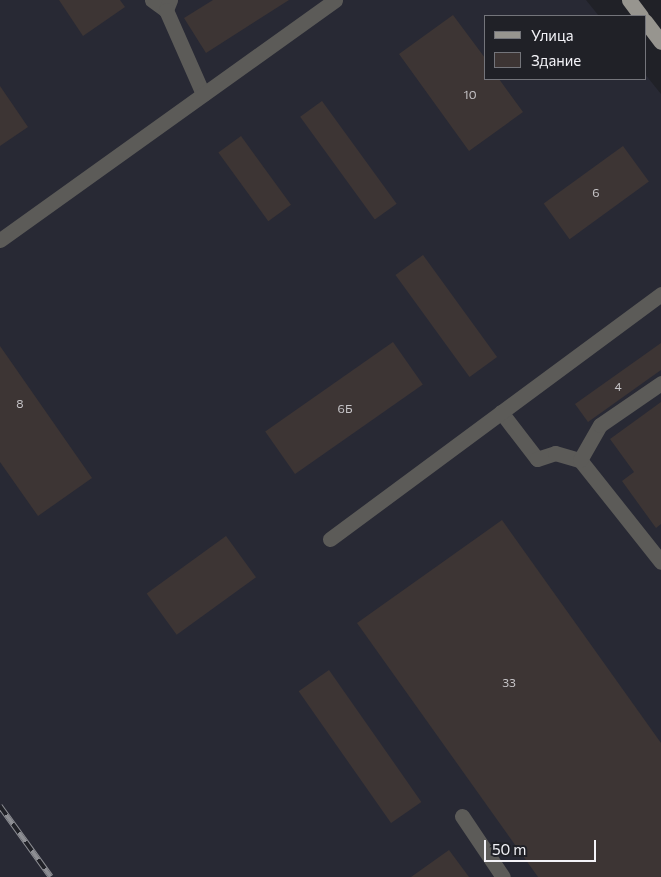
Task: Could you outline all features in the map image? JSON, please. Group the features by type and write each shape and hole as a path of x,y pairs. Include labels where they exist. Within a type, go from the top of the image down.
{"main road":[{"path":"629,0 641,15"},
{"path":"646,22 661,42"}],"street":[{"path":"152,0 168,5 203,94"},
{"path":"0,240 335,0"},
{"path":"330,539 661,294"},
{"path":"580,460 600,425 661,383"},
{"path":"501,412 537,459 556,453 580,460 661,562"},
{"path":"462,816 504,877"}],"shaded area":[{"path":"0,0 586,0 598,15 483,15 483,80 646,80 646,75 661,94 661,877 0,877"}],"building":[{"path":"59,0 120,0 125,7 83,36"},
{"path":"213,0 289,0 206,53 184,18"},
{"path":"453,15 483,55 483,80 500,80 523,112 469,151 399,54"},
{"path":"0,86 28,127 0,146"},
{"path":"322,101 397,204 375,220 300,117"},
{"path":"241,136 291,205 268,221 218,152"},
{"path":"623,146 649,182 570,239 544,204"},
{"path":"423,255 497,357 470,377 395,275"},
{"path":"393,342 423,385 295,474 265,431"},
{"path":"661,343 661,370 588,422 575,404"},
{"path":"0,346 92,478 38,516 0,462"},
{"path":"661,402 661,524 656,528 622,481 634,472 610,439"},
{"path":"502,520 661,743 661,877 538,877 357,623"},
{"path":"226,536 256,577 177,635 147,594"},
{"path":"329,670 421,802 391,823 299,691"},
{"path":"449,850 469,877 411,877"}],"railway":[{"path":"0,806 51,877"}]}
